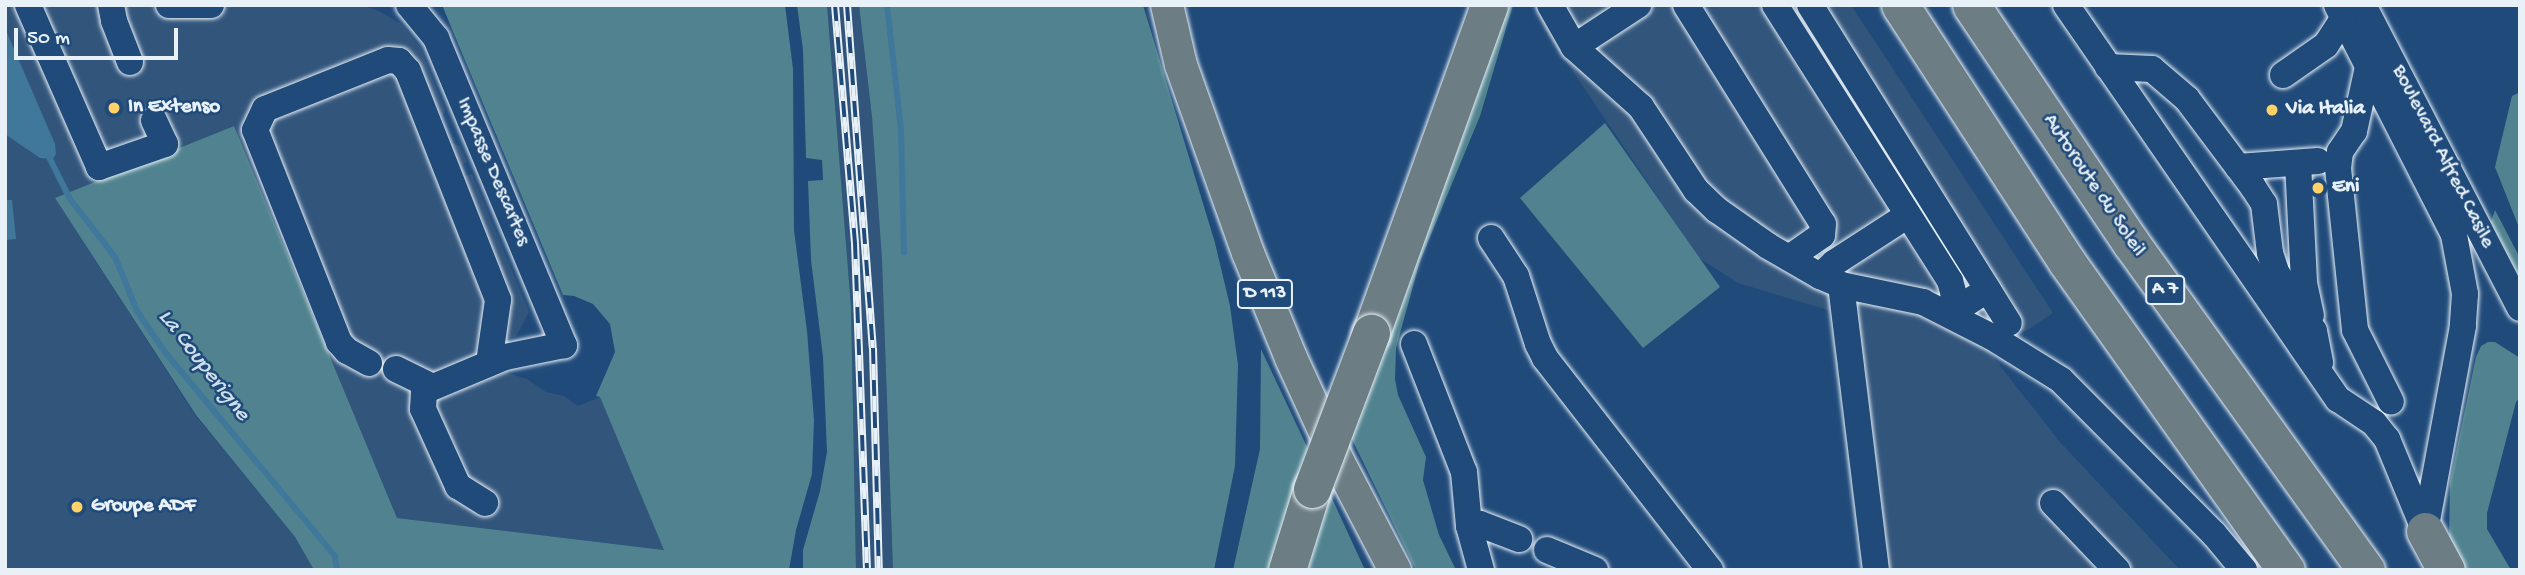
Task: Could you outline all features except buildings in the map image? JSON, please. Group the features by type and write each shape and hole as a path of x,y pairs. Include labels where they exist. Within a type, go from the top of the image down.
{"highway":[{"path":"1287,570 1312,489 1489,5"},
{"path":"1900,5 2067,262 2286,570"},
{"name":"Autoroute du Soleil","path":"1971,5 2131,243 2366,570"},
{"path":"2425,531 2446,570"}],"main road":[{"name":"D 113","path":"1167,5 1181,65 1248,253 1291,358 1339,463 1395,570"}],"street":[{"path":"28,5 99,167 165,144 154,120"},
{"path":"111,5 114,21 130,62"},
{"path":"169,5 211,5"},
{"name":"Impasse Descartes","path":"410,5 436,38 564,345 489,363"},
{"path":"1550,5 1574,47 1641,107 1696,190 1741,228 1830,281 1910,297 1950,314 2061,380 2214,534 2244,570"},
{"path":"1574,47 1638,5"},
{"path":"1686,5 1823,224 1822,235 1788,258"},
{"path":"1775,5 1950,281 1954,295 1950,314"},
{"path":"1810,5 2009,323"},
{"path":"2066,5 2338,399 2374,423 2387,439 2425,531"},
{"path":"2348,10 2368,67 2454,235 2465,294 2463,326 2425,531"},
{"path":"2283,75 2326,46 2348,10"},
{"name":"Boulevard Alfred Casile","path":"2348,10 2520,308"},
{"path":"369,363 347,351 340,342 255,130 258,119 265,110 388,60 399,61 408,71 498,300 489,363 430,386 424,391 423,409 458,486 485,503"},
{"path":"2108,67 2152,69 2187,99 2263,204 2270,253 2276,272 2314,331"},
{"path":"2368,67 2354,131 2340,152 2338,168 2347,280 2355,330 2391,402"},
{"path":"434,136 471,120"},
{"path":"2238,167 2308,162 2304,283 2323,374"},
{"path":"1876,570 1830,281 1834,263 1908,215"},
{"path":"1491,238 1516,276 1545,358 1710,570"},
{"path":"1950,314 1988,289"},
{"path":"1414,344 1464,472 1469,526 1480,570"},
{"path":"396,369 430,386"},
{"path":"2053,503 2117,570"},
{"path":"1469,526 1480,524 1519,539"},
{"path":"1547,550 1595,570"}],"shaded area":[{"path":"5,5 361,5 379,11 401,24 421,49 445,110 439,124 446,141 460,146 467,162 462,165 466,176 472,174 529,312 516,337 501,339 508,373 527,379 546,392 564,396 578,406 600,397 665,550 397,518 234,126 55,198 195,415 295,537 314,570 5,570"},
{"path":"827,5 859,5 872,117 882,260 893,570 856,570 851,307"},
{"path":"1535,5 1851,5 2053,313 2026,331 2001,332 1983,344 2060,442 2180,570 1864,570 1831,311 1738,283 1699,258 1544,29"},
{"path":"5,28 55,144 56,154 53,159 40,158 5,134"},
{"path":"5,200 12,200 16,239 5,240"}],"green space":[{"path":"442,5 785,5 793,69 794,230 807,331 814,420 812,474 796,530 789,570 314,570 295,537 196,415 55,198 234,126 397,518 664,550 600,397 596,396 615,352 610,324 593,304 574,296 563,295"},
{"path":"797,5 827,5 851,307 856,570 803,570 803,550 820,491 827,452 823,357 811,260 808,181 823,180 822,160 806,158 803,50"},
{"path":"859,5 1143,5 1215,243 1230,306 1238,365 1235,466 1214,570 893,570 882,260 872,117"},
{"path":"1495,5 1513,5 1480,116 1420,261 1396,348 1395,379 1398,395 1426,457 1423,480 1439,535 1456,570 1416,570 1346,427"},
{"path":"2520,92 2520,230 2495,167 2512,96"},
{"path":"1605,123 1720,287 1643,348 1520,198"},
{"path":"2495,210 2520,258 2520,278 2491,222"},
{"path":"2495,342 2520,358 2520,398 2516,402 2487,513 2487,529 2511,570 2461,570 2449,540 2450,482 2476,357 2481,346"},
{"path":"1261,349 1308,449 1271,570 1233,570 1260,449"},
{"path":"1325,483 1365,570 1295,570"}],"waterway":[{"path":"887,5 901,130 904,252"},
{"name":"La Couperigne","path":"47,153 70,199 115,257 137,311 165,352 335,556 337,570"}],"railway":[{"path":"835,5 855,243 867,570"},
{"path":"847,5 873,348 879,570"}],"place":[{"name":"In Extenso","path":"114,108"},
{"name":"Via Italia","path":"2272,110"},
{"name":"Eni","path":"2318,188"},
{"name":"Groupe ADF","path":"77,507"}]}
